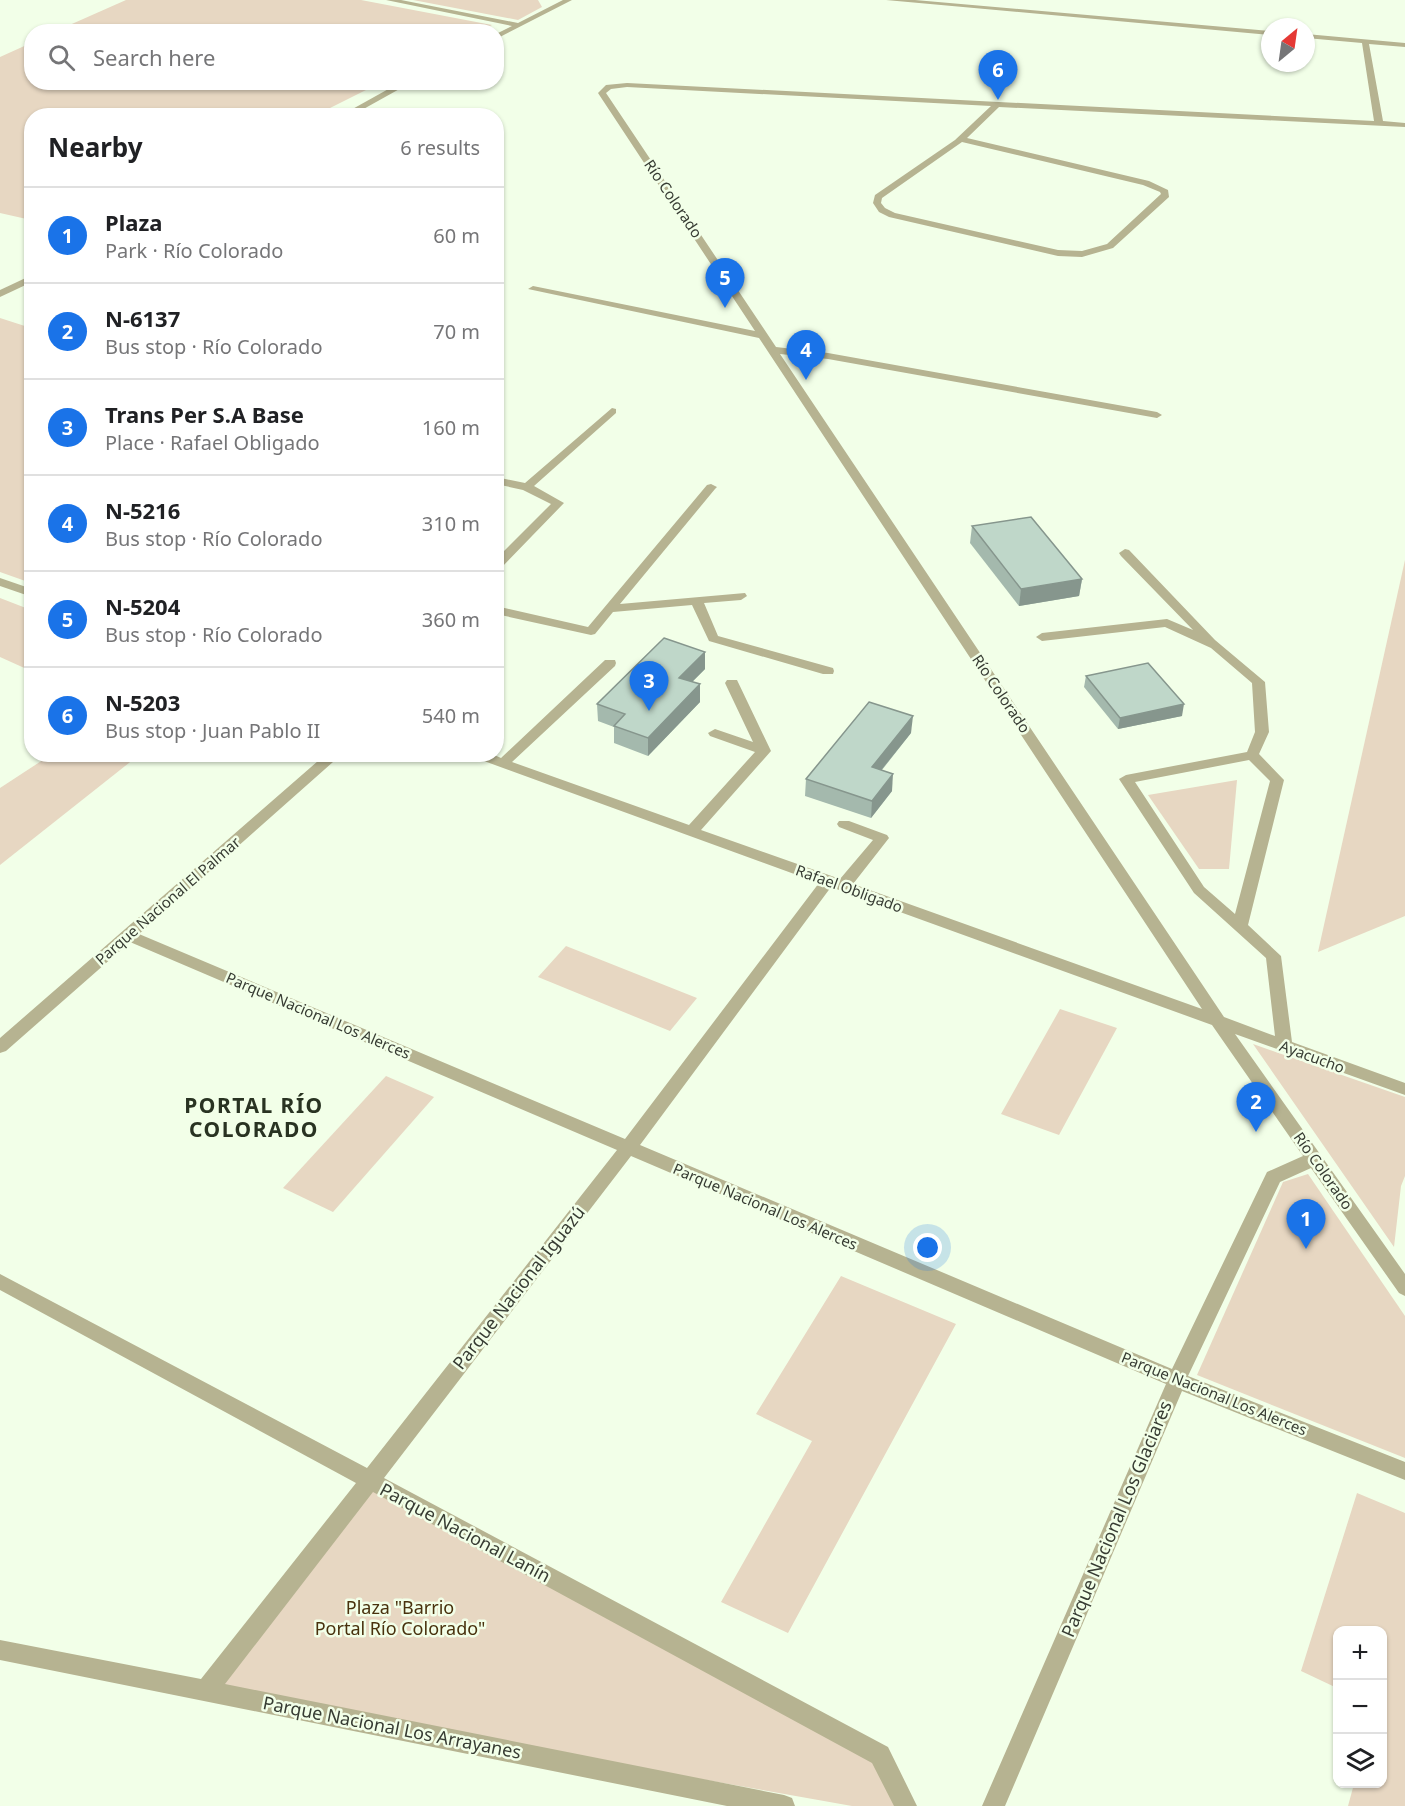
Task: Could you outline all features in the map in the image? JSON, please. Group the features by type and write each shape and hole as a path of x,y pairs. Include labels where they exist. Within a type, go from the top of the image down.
{"street":[{"path":"390,0 519,25"},
{"path":"549,0 554,7"},
{"path":"504,33 568,0"},
{"path":"890,0 1261,32"},
{"path":"1315,37 1405,45"},
{"path":"1365,41 1379,124"},
{"name":"Río Colorado","path":"997,104 627,85 609,87 603,91 603,95 1220,1023 1405,1288"},
{"path":"360,108 393,90"},
{"path":"959,140 1146,183 1164,190 1166,195 1110,246 1082,254 1058,253 892,215 882,210 877,203 878,197 988,118 997,104 1405,125"},
{"path":"0,294 24,282"},
{"path":"533,289 764,336"},
{"path":"773,350 828,356 1157,415"},
{"path":"527,487 612,411"},
{"path":"504,482 527,487 558,503 504,558"},
{"path":"504,612 591,631 711,488"},
{"path":"1125,553 1216,645 1258,682 1262,732 1252,755"},
{"path":"0,582 24,590"},
{"path":"609,609 741,596"},
{"path":"696,600 713,638 828,671"},
{"path":"1042,637 1167,623 1216,645"},
{"path":"503,763 610,663"},
{"path":"732,683 764,751"},
{"path":"715,733 764,751"},
{"path":"691,832 764,751"},
{"path":"1252,755 1126,779 1199,890 1273,956 1285,1047"},
{"path":"1240,927 1277,780 1252,755"},
{"name":"Parque Nacional El Palmar","path":"0,1047 327,762"},
{"name":"Rafael Obligado","path":"503,763 1220,1023"},
{"name":"Parque Nacional Iguazú","path":"206,1691 835,884 882,838 844,824"},
{"name":"Parque Nacional Los Alerces","path":"128,935 627,1149 1177,1380 1405,1471"},
{"name":"Ayacucho","path":"1220,1023 1405,1089"},
{"name":"Parque Nacional Los Glaciares","path":"993,1806 1177,1380 1273,1177 1314,1159"},
{"name":"Parque Nacional Lanín","path":"0,1281 369,1482 880,1755 906,1806"},
{"name":"Parque Nacional Los Arrayanes","path":"0,1650 784,1806"}],"green space":[{"path":"126,0 361,0 487,24 72,24"},
{"path":"413,0 538,0 542,7 518,20"},
{"path":"24,46 24,90 366,90 330,108 24,108 24,218 0,213 0,57"},
{"path":"0,318 24,326 24,581 0,572"},
{"path":"1405,560 1405,916 1318,952"},
{"path":"0,598 24,607 24,668 0,657"},
{"path":"40,762 130,762 0,865 0,788"},
{"path":"1237,780 1229,869 1199,869 1148,795"},
{"path":"566,946 697,998 670,1031 538,977"},
{"path":"1060,1009 1117,1028 1059,1135 1001,1114"},
{"path":"1253,1044 1405,1097 1405,1176 1401,1186 1394,1247"},
{"path":"386,1076 434,1097 333,1212 283,1188"},
{"path":"1308,1174 1405,1316 1405,1458 1197,1375 1283,1182"},
{"path":"841,1276 956,1324 788,1633 721,1602 812,1441 756,1414"},
{"name":"Plaza \"Barrio Portal Río Colorado\"","path":"369,1482 880,1755 899,1806 852,1806 206,1691"},
{"path":"1357,1493 1405,1513 1405,1806 1348,1806 1353,1788 1387,1788 1387,1626 1333,1626 1333,1686 1301,1671"}],"building":[{"path":"1031,517 1082,579 1021,589 972,526"},
{"path":"664,638 705,652 679,678 700,684 648,738 614,726 625,714 597,704"},
{"path":"1148,663 1184,704 1120,718 1086,676"},
{"path":"869,702 913,716 872,767 893,774 872,801 806,779"}],"place":[{"name":"N-5203","path":"998,100"},
{"name":"N-5204","path":"725,308"},
{"name":"N-5216","path":"806,380"},
{"name":"Trans Per S.A Base","path":"649,711"},
{"name":"N-6137","path":"1256,1132"},
{"name":"Plaza","path":"1306,1249"}],"district":[{"name":"PORTAL RÍO COLORADO","path":"254,1118"}]}
